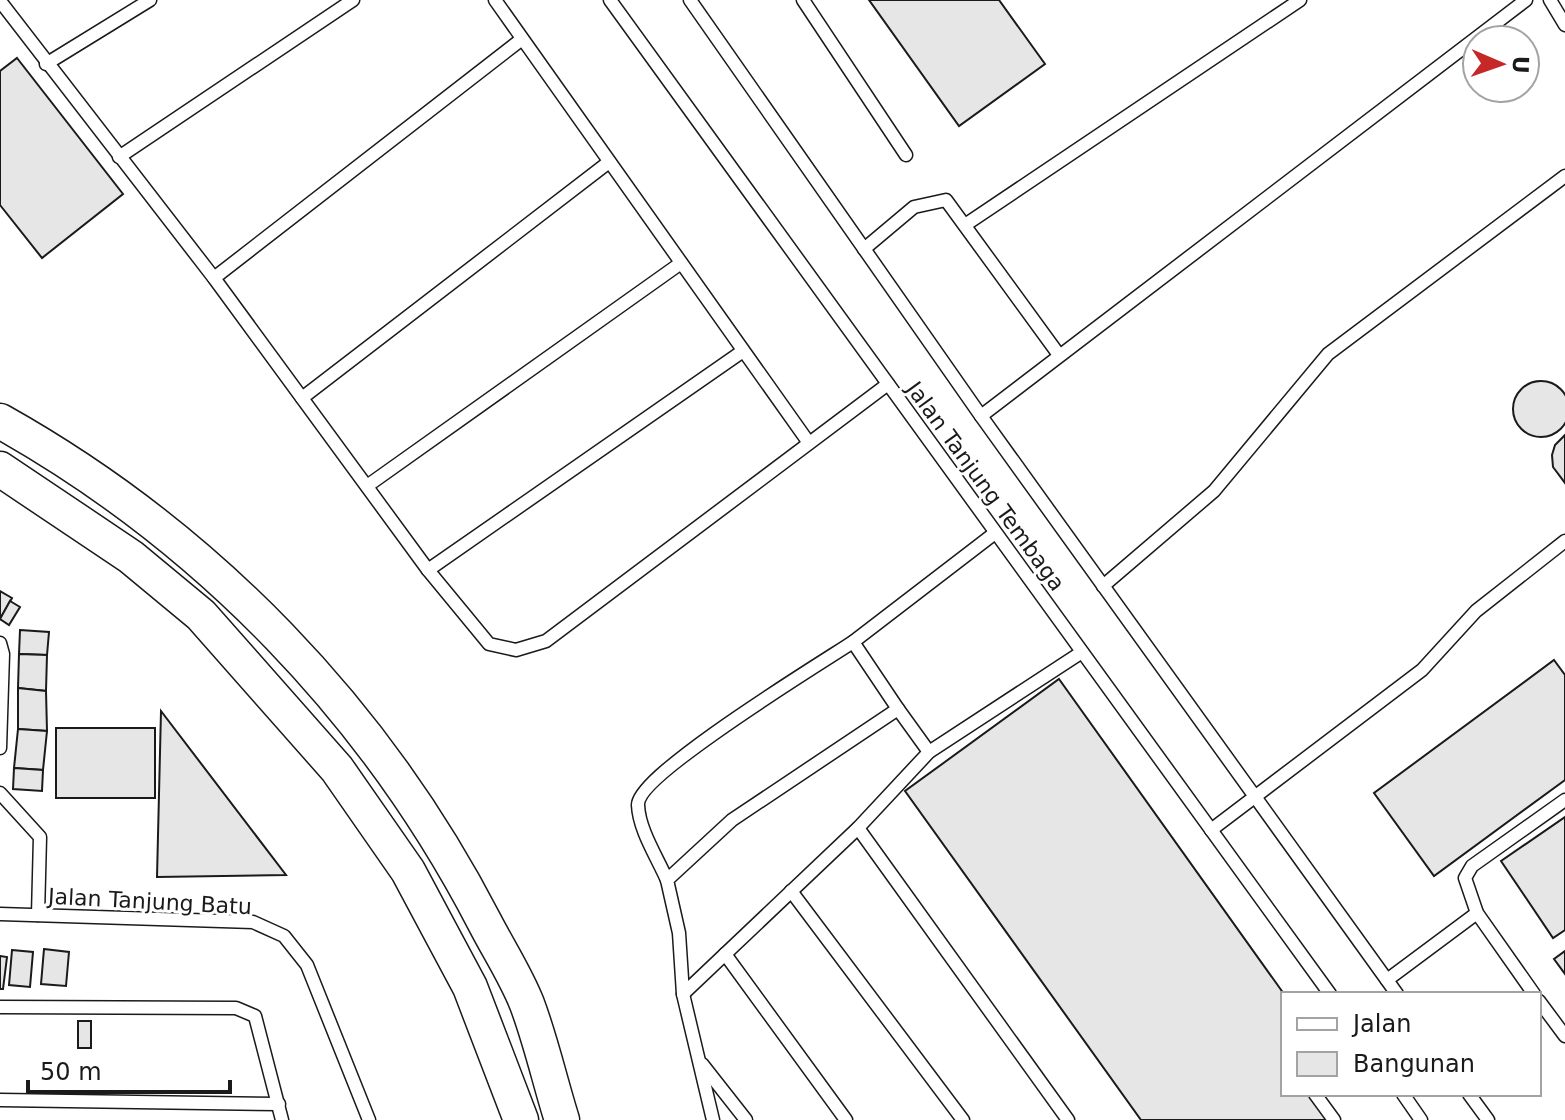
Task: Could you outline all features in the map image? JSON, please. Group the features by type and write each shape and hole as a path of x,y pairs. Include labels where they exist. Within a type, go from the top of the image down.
{"main road":[{"path":"0,421 147,517 231,586 266,619 376,747 449,853 526,1004 562,1120"},
{"path":"0,469 131,557 201,615 337,769 408,871 470,987 521,1120"}],"lane":[{"path":"46,64 150,0"},
{"path":"119,157 353,0"},
{"path":"495,0 809,443"},
{"name":"Jalan Tanjung Tembaga","path":"610,0 1329,992"},
{"name":"Jalan Tanjung Tembaga","path":"690,0 981,416 1396,992"},
{"path":"803,0 906,155"},
{"path":"965,225 1300,0"},
{"path":"981,416 1526,0"},
{"path":"1550,0 1565,25"},
{"path":"0,1 214,278 428,570 489,644 516,650 546,641 888,384"},
{"path":"214,278 522,39"},
{"path":"302,398 609,162"},
{"path":"1103,586 1214,491 1328,354 1565,176"},
{"path":"864,249 914,207 946,200 1059,355"},
{"path":"367,486 681,263"},
{"path":"428,570 743,351"},
{"path":"713,1120 683,994 679,933 667,880 646,833 638,803 644,789 675,760 853,642 995,533"},
{"path":"1211,830 1422,670 1476,611 1565,541"},
{"path":"853,642 929,752"},
{"path":"0,643 3,654 0,748"},
{"path":"683,994 858,828 929,752 1027,696 1082,652"},
{"path":"667,880 732,820 898,709"},
{"path":"0,793 40,837 38,915"},
{"path":"1533,992 1477,913 1465,878 1472,866 1565,800"},
{"path":"858,828 1068,1120"},
{"path":"791,891 963,1120"},
{"path":"1387,980 1477,913"},
{"name":"Jalan Tanjung Batu","path":"0,914 253,922 284,936 307,965 369,1120"},
{"path":"725,954 846,1120"},
{"path":"1541,1004 1565,1036"},
{"path":"0,1007 236,1008 255,1016 282,1120"},
{"path":"698,1058 746,1120"},
{"path":"1316,1096 1334,1120"},
{"path":"1404,1096 1421,1120"},
{"path":"1470,1096 1488,1120"},
{"path":"0,1100 279,1104"}],"building":[{"path":"869,0 999,0 1045,64 959,126"},
{"path":"17,58 123,194 42,258 0,205 0,71"},
{"path":"1541,381 1561,389 1566,396 1566,422 1561,429 1541,437 1521,429 1513,409 1521,389"},
{"path":"1565,435 1565,483 1553,467 1552,455 1555,445"},
{"path":"0,591 12,598 0,619"},
{"path":"10,601 20,607 9,625 0,619"},
{"path":"20,630 49,632 47,655 19,654"},
{"path":"19,654 47,655 46,691 18,688"},
{"path":"1554,660 1565,675 1565,780 1434,876 1374,793"},
{"path":"1059,679 1283,992 1281,1096 1311,1096 1329,1120 1141,1120 905,791"},
{"path":"18,688 46,691 47,731 18,729"},
{"path":"161,711 286,875 157,877"},
{"path":"56,728 155,728 155,798 56,798"},
{"path":"18,729 47,731 43,770 14,768"},
{"path":"14,768 43,770 42,791 13,789"},
{"path":"1565,817 1565,930 1553,938 1501,861"},
{"path":"44,949 69,952 66,986 41,984"},
{"path":"12,950 33,952 30,987 9,985"},
{"path":"1565,951 1565,974 1554,959"},
{"path":"0,956 7,957 3,989 0,989"},
{"path":"78,1021 91,1021 91,1048 78,1048"}]}
